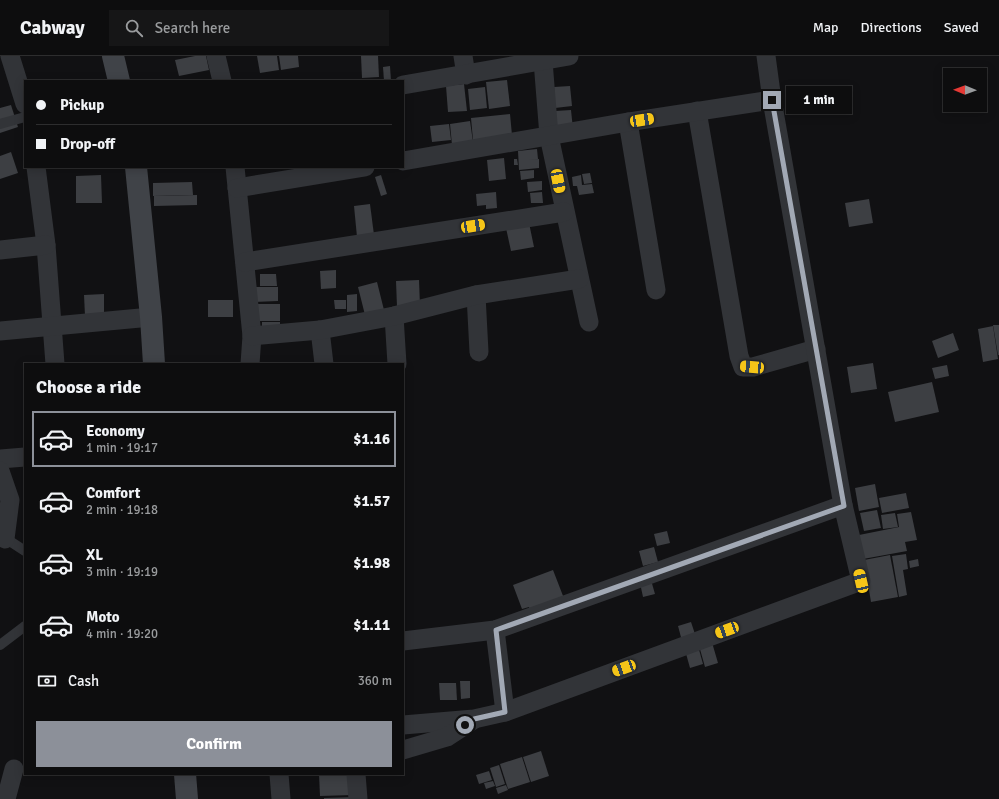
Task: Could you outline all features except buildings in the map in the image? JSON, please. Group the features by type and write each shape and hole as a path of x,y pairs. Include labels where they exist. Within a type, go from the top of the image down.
{"street":[{"path":"10,56 24,101"},
{"path":"113,56 120,80"},
{"path":"216,56 222,80"},
{"path":"463,56 466,75"},
{"path":"404,85 569,56"},
{"path":"404,725 474,719 505,712 861,581 844,506 772,100 766,56"},
{"path":"542,61 549,136 564,212 589,322"},
{"path":"404,161 628,122 772,100"},
{"path":"697,111 739,356 743,367 752,367 816,349"},
{"path":"628,122 656,290"},
{"path":"36,168 46,245 55,363"},
{"path":"136,168 151,317 154,363"},
{"path":"235,168 252,336 250,363"},
{"path":"237,188 359,168"},
{"path":"245,262 564,212"},
{"path":"1,247 46,245"},
{"path":"252,336 320,330 394,316 476,295 579,279"},
{"path":"476,295 479,352"},
{"path":"394,316 397,363"},
{"path":"0,331 151,317"},
{"path":"320,330 324,363"},
{"path":"0,459 24,457"},
{"path":"0,471 10,500 2,537"},
{"path":"404,641 496,630 844,506"},
{"path":"496,630 505,712"},
{"path":"404,750 447,737 474,719"},
{"path":"6,799 14,769"},
{"path":"185,775 187,799"},
{"path":"279,775 281,799"},
{"path":"356,775 358,799"}],"lane":[{"path":"0,124 24,117"},
{"path":"2,537 24,550"},
{"path":"0,645 24,627"}],"route":[{"path":"465,725 474,719 505,712 496,630 844,506 772,100"}]}
